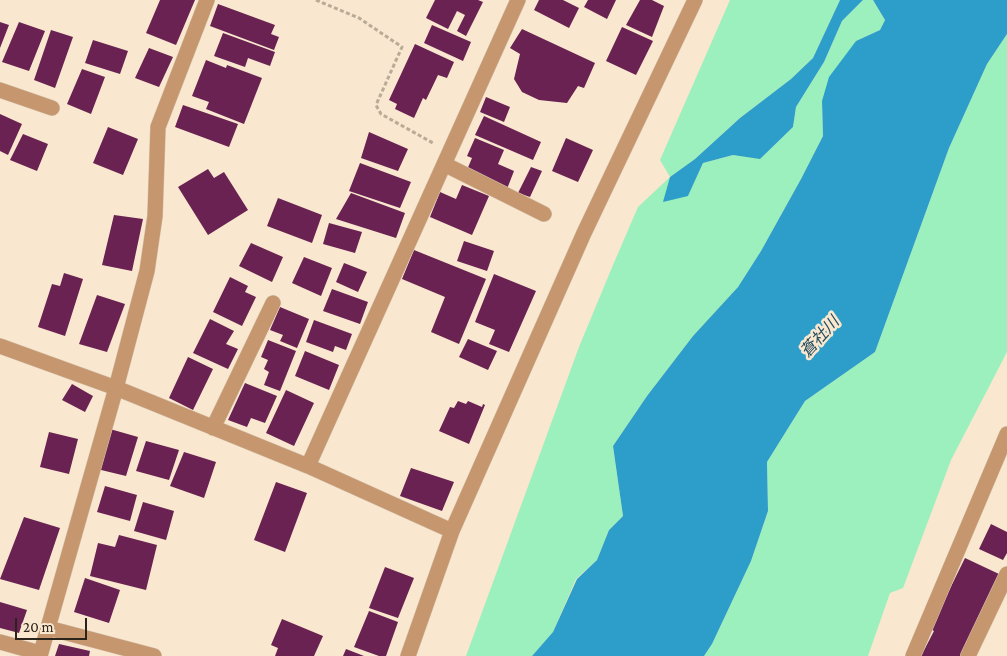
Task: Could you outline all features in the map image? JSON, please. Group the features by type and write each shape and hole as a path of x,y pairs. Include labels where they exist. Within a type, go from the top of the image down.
{"street":[{"path":"0,642 40,654 116,388 147,271 155,216 158,127 207,0"},
{"path":"308,466 518,0"},
{"path":"408,656 452,531 580,242 695,0"},
{"path":"0,90 52,108"},
{"path":"447,158 544,214"},
{"path":"213,428 273,303"},
{"path":"0,346 116,388 308,466 452,531"},
{"path":"913,656 1007,434"},
{"path":"968,656 1007,574"},
{"path":"48,628 154,656"}],"path":[{"path":"316,0 359,18 402,47 376,105 381,114 447,158"}],"green space":[{"path":"730,0 840,0 813,58 791,79 740,118 695,159 670,177 660,160"},
{"path":"863,0 873,0 885,20 880,30 856,41 822,101 823,136 761,251 738,287 693,336 647,396 613,446 623,516 609,530 597,560 576,579 553,632 532,656 466,656 579,347 613,265 638,207 670,177 688,196 703,163 733,155 760,158 793,127 796,107 824,62 842,21"},
{"path":"1007,34 1007,352 951,460 903,588 890,593 868,656 704,656 712,644 751,561 768,511 767,462 805,401 875,352 949,148 987,64"}],"water":[{"path":"840,0 863,0 842,21 824,62 796,107 793,127 760,159 733,155 703,163 688,196 663,202 670,177 695,159 740,118 791,79 813,58"},
{"name":"蒼社川","path":"873,0 1007,0 1007,34 987,64 949,148 875,352 805,401 767,462 768,511 751,561 712,644 704,656 532,656 553,632 577,579 597,560 609,530 623,516 613,446 647,396 693,336 738,287 761,251 823,136 822,101 829,77 856,41 880,30 885,20"}],"building":[{"path":"160,0 195,0 176,45 146,33"},
{"path":"435,0 478,0 483,2 466,36 457,31 465,15 457,11 448,29 426,18"},
{"path":"539,0 563,0 579,8 569,28 534,10"},
{"path":"588,0 616,0 607,19 584,7"},
{"path":"640,0 652,0 664,6 652,37 626,25"},
{"path":"218,4 275,25 271,34 279,37 274,50 210,26"},
{"path":"0,22 9,25 0,48"},
{"path":"19,22 45,31 29,71 2,62"},
{"path":"432,25 471,42 463,61 424,43"},
{"path":"622,27 653,41 636,75 606,61"},
{"path":"522,29 595,63 584,88 578,86 567,103 539,100 522,92 514,79 520,54 510,48"},
{"path":"51,30 73,37 55,88 34,80"},
{"path":"223,33 275,52 270,66 248,58 245,67 214,56"},
{"path":"93,40 128,51 120,74 85,63"},
{"path":"415,44 454,62 447,78 438,75 426,100 423,98 414,118 395,109 397,104 389,100"},
{"path":"149,48 173,57 159,87 135,78"},
{"path":"206,60 226,68 227,65 262,78 244,124 206,109 209,102 192,96"},
{"path":"82,69 105,77 91,114 67,104"},
{"path":"486,97 510,107 504,122 480,112"},
{"path":"183,105 238,124 229,147 175,127"},
{"path":"0,114 22,124 8,155 0,151"},
{"path":"484,116 541,142 533,160 475,135"},
{"path":"108,127 138,139 123,175 93,163"},
{"path":"369,132 408,149 398,171 361,158"},
{"path":"23,134 48,144 37,171 10,160"},
{"path":"475,138 504,150 498,164 514,171 507,189 466,172 472,158 467,156"},
{"path":"566,138 593,150 578,182 552,171"},
{"path":"360,163 411,182 400,208 349,191"},
{"path":"531,167 542,171 530,197 518,193"},
{"path":"208,169 214,178 224,172 248,210 208,235 178,187"},
{"path":"462,185 489,196 472,235 430,217 440,192 456,199"},
{"path":"351,193 405,213 396,238 336,219"},
{"path":"278,198 322,215 312,243 267,226"},
{"path":"114,215 143,219 132,271 102,265"},
{"path":"329,223 362,232 355,253 323,244"},
{"path":"464,241 494,251 487,271 457,261"},
{"path":"251,243 283,257 272,282 239,266"},
{"path":"414,250 486,279 459,344 431,332 445,297 402,279"},
{"path":"304,257 332,268 321,296 292,283"},
{"path":"344,263 367,272 358,292 336,282"},
{"path":"64,273 83,279 65,336 38,327 52,284 60,286"},
{"path":"494,274 536,291 509,352 489,344 495,330 475,322"},
{"path":"230,277 248,286 245,292 256,297 242,326 213,312"},
{"path":"332,289 368,302 360,324 323,311"},
{"path":"97,295 125,304 107,352 79,344"},
{"path":"280,307 309,319 297,348 280,341 283,335 270,330"},
{"path":"210,319 234,331 226,344 238,349 228,369 193,353"},
{"path":"314,320 352,334 346,350 335,346 333,352 306,342"},
{"path":"468,339 497,351 488,370 459,357"},
{"path":"268,340 296,351 280,391 264,385 269,372 264,369 268,360 261,357"},
{"path":"305,351 339,365 329,390 295,376"},
{"path":"188,357 213,369 193,410 169,398"},
{"path":"245,383 277,396 265,423 251,418 247,427 228,420"},
{"path":"72,384 93,396 85,412 62,400"},
{"path":"286,390 314,403 294,446 266,433"},
{"path":"458,401 466,404 468,401 482,407 483,404 485,405 469,444 439,431 450,407 454,408"},
{"path":"110,429 138,437 126,476 97,469"},
{"path":"49,432 78,439 69,474 40,467"},
{"path":"146,441 179,450 169,480 136,471"},
{"path":"184,452 216,462 204,498 170,486"},
{"path":"411,468 454,482 442,511 400,496"},
{"path":"276,482 307,493 285,552 254,540"},
{"path":"105,486 137,495 130,521 97,512"},
{"path":"143,502 174,511 166,540 134,531"},
{"path":"24,517 60,528 39,590 0,579"},
{"path":"991,524 1007,532 1007,553 1003,560 979,549"},
{"path":"119,535 157,545 146,590 90,576 98,543 115,547"},
{"path":"965,558 999,574 960,656 921,656 934,631 930,629"},
{"path":"385,567 414,578 398,618 369,608"},
{"path":"85,578 120,590 109,623 74,612"},
{"path":"0,602 27,610 19,633 0,628"},
{"path":"369,611 398,622 386,656 379,656 354,647"},
{"path":"282,619 323,636 314,656 275,656 278,648 271,645"},
{"path":"59,644 90,651 89,656 55,656"},
{"path":"346,649 364,656 343,656"}]}
